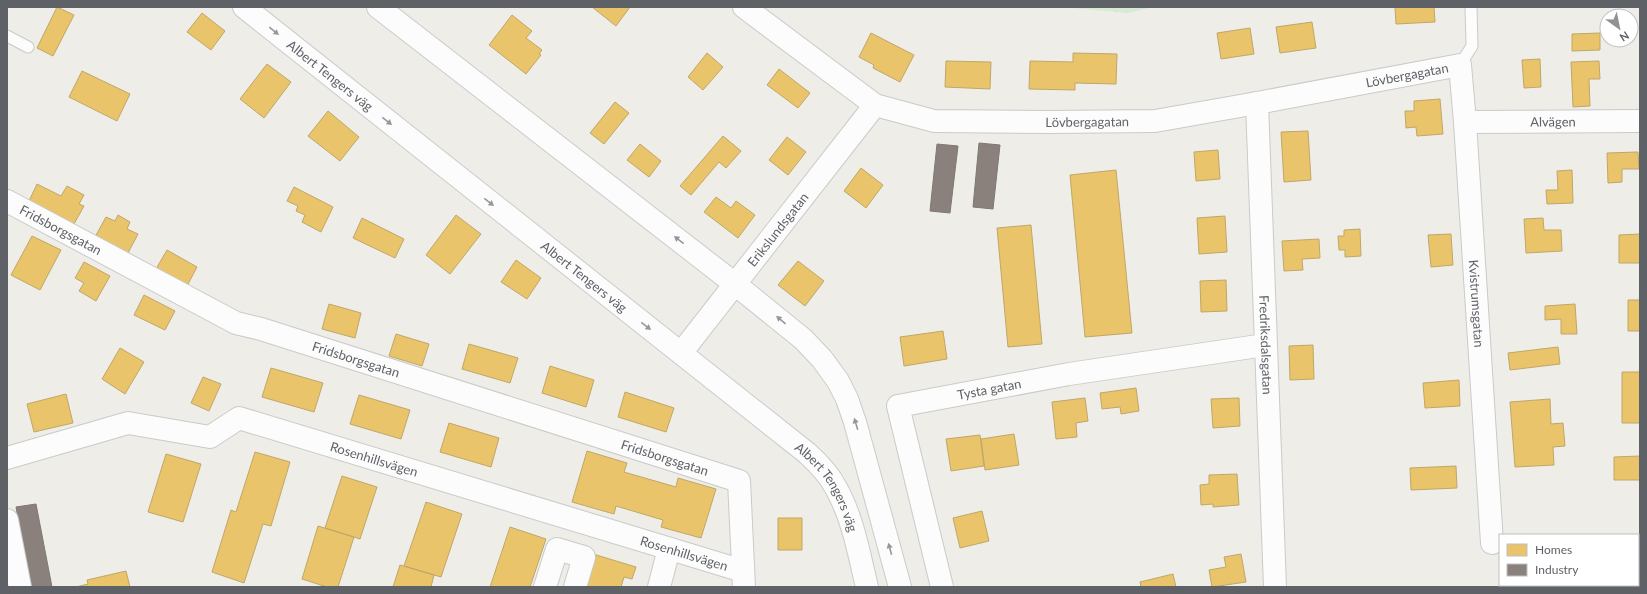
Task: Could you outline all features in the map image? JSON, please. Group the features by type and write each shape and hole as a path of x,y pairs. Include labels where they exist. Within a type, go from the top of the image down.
{"street":[{"name":"Albert Tengers väg","path":"244,7 807,453 823,468 836,488 849,518 867,587"},
{"path":"378,7 735,284 803,339 822,359 838,382 847,399 855,422 900,587"},
{"name":"Lövbergagatan","path":"744,7 875,105 934,121 1050,122 1155,120 1257,103 1460,64"},
{"name":"Kvistrumsgatan","path":"1460,64 1492,543"},
{"name":"Fredriksdalsgatan","path":"1257,103 1275,587"},
{"name":"Erikslundsgatan","path":"681,353 875,105"},
{"name":"Alvägen","path":"1465,122 1640,121"},
{"name":"Fridsborgsgatan","path":"7,201 236,322 739,481 743,579"},
{"name":"Tysta gatan","path":"942,587 898,406 1069,374 1265,345"},
{"name":"Rosenhillsvägen","path":"7,458 128,423 210,437 239,418 669,549 743,579"},
{"path":"7,520 20,587"},
{"path":"545,587 557,549 584,557 575,587"},
{"path":"659,587 669,549"}],"lane":[{"path":"1460,64 1472,46 1471,7"},
{"path":"7,36 28,47"}],"green space":[{"path":"1062,7 1153,7 1128,13"}],"building: Homes":[{"path":"57,7 74,15 53,56 37,48"},
{"path":"592,7 630,7 616,26"},
{"path":"1395,7 1434,7 1435,22 1396,24"},
{"path":"202,13 225,31 211,50 187,32"},
{"path":"512,15 532,31 526,38 542,50 539,54 541,55 526,74 489,45"},
{"path":"1312,22 1316,48 1280,53 1276,27"},
{"path":"1250,28 1254,54 1221,59 1217,33"},
{"path":"871,33 914,55 900,82 873,68 874,65 859,57"},
{"path":"1599,33 1600,50 1572,51 1572,34"},
{"path":"707,53 723,67 703,90 688,77"},
{"path":"1073,53 1117,54 1116,84 1075,83 1075,90 1029,89 1030,61 1073,62"},
{"path":"1540,59 1541,87 1524,88 1522,60"},
{"path":"946,61 991,62 990,89 945,87"},
{"path":"1599,61 1600,79 1589,79 1590,106 1573,107 1571,62"},
{"path":"267,64 291,82 264,118 240,99"},
{"path":"779,69 810,93 798,108 767,85"},
{"path":"82,71 130,94 117,121 69,97"},
{"path":"1440,99 1443,134 1417,136 1416,127 1406,128 1405,111 1414,111 1414,101"},
{"path":"615,102 629,113 604,144 590,133"},
{"path":"328,111 359,137 340,161 308,136"},
{"path":"1308,131 1311,180 1284,182 1281,132"},
{"path":"723,136 741,151 726,168 719,162 691,195 680,186"},
{"path":"787,137 806,152 788,175 769,160"},
{"path":"640,144 661,161 649,177 627,160"},
{"path":"1218,150 1220,179 1196,181 1194,152"},
{"path":"1638,152 1639,169 1622,169 1622,182 1608,183 1607,153"},
{"path":"861,168 883,185 866,208 844,191"},
{"path":"1116,170 1132,333 1085,337 1070,175"},
{"path":"1572,170 1573,203 1547,204 1546,190 1558,190 1557,171"},
{"path":"37,184 61,196 67,186 84,195 79,204 84,206 74,224 29,201"},
{"path":"294,187 333,207 321,232 302,222 305,215 296,211 298,206 287,201"},
{"path":"716,197 731,208 736,201 755,215 738,238 704,212"},
{"path":"118,215 130,222 127,229 138,234 128,253 95,237 106,217 115,221"},
{"path":"456,215 481,234 450,274 426,255"},
{"path":"1225,216 1227,252 1199,254 1197,218"},
{"path":"362,218 404,239 395,258 353,238"},
{"path":"1543,218 1544,230 1561,230 1562,251 1526,253 1524,219"},
{"path":"1031,225 1042,344 1008,347 997,228"},
{"path":"1360,229 1361,256 1345,257 1345,250 1339,250 1338,236 1344,236 1344,230"},
{"path":"1451,234 1453,265 1431,267 1428,235"},
{"path":"1640,234 1640,263 1619,263 1619,235"},
{"path":"32,236 61,250 40,290 11,275"},
{"path":"1319,239 1320,258 1302,259 1303,270 1284,271 1282,241"},
{"path":"167,250 197,267 187,286 156,269"},
{"path":"516,260 541,278 527,299 501,282"},
{"path":"798,261 824,281 805,306 778,285"},
{"path":"84,262 110,276 96,301 79,291 84,283 75,278"},
{"path":"1226,280 1227,311 1201,312 1200,281"},
{"path":"144,295 175,311 165,330 134,315"},
{"path":"1628,300 1640,300 1640,331 1628,331"},
{"path":"329,304 361,313 355,338 322,329"},
{"path":"1575,304 1577,334 1561,334 1561,319 1545,320 1545,306"},
{"path":"943,331 947,359 904,366 900,337"},
{"path":"396,334 429,344 422,366 389,356"},
{"path":"469,344 518,358 510,383 462,369"},
{"path":"1313,345 1314,379 1290,380 1289,346"},
{"path":"1558,347 1560,364 1510,370 1508,353"},
{"path":"120,348 144,362 125,394 102,379"},
{"path":"550,366 594,380 586,407 542,393"},
{"path":"271,368 323,383 314,412 262,397"},
{"path":"1622,372 1640,372 1640,423 1622,423"},
{"path":"203,377 221,384 209,411 191,403"},
{"path":"1459,380 1460,406 1425,408 1423,383"},
{"path":"1136,388 1139,411 1121,414 1120,407 1102,409 1100,393"},
{"path":"625,392 674,408 666,432 618,417"},
{"path":"66,394 73,423 34,432 27,404"},
{"path":"359,395 410,410 401,439 350,424"},
{"path":"1085,398 1088,421 1076,423 1077,437 1056,439 1052,402"},
{"path":"1239,398 1240,426 1213,428 1211,399"},
{"path":"1550,399 1551,424 1563,423 1565,446 1553,447 1554,465 1515,467 1510,402"},
{"path":"449,423 499,438 491,467 440,452"},
{"path":"1014,434 1019,465 985,470 981,439"},
{"path":"980,435 984,466 951,471 946,439"},
{"path":"587,451 627,463 624,472 676,487 678,478 716,489 701,538 661,527 663,520 616,506 614,514 572,502"},
{"path":"255,452 290,462 271,526 263,524 244,583 212,572 231,510 236,512"},
{"path":"166,454 201,464 183,522 148,512"},
{"path":"1640,456 1640,480 1614,480 1614,457"},
{"path":"1456,466 1457,488 1411,490 1410,468"},
{"path":"1237,474 1239,505 1213,507 1213,504 1201,505 1200,485 1209,484 1209,475"},
{"path":"342,476 377,487 360,539 325,528"},
{"path":"426,502 462,514 441,577 404,566"},
{"path":"982,511 989,541 960,548 953,518"},
{"path":"778,518 802,518 802,550 778,550"},
{"path":"318,526 354,537 338,587 327,587 302,579"},
{"path":"510,527 546,539 530,587 490,587"},
{"path":"593,554 636,567 632,579 624,577 621,587 584,587"},
{"path":"1241,554 1246,582 1212,587 1209,570 1226,567 1224,557"},
{"path":"400,565 434,575 431,587 393,587"},
{"path":"126,571 130,587 76,587 88,584 87,580"},
{"path":"1173,574 1176,587 1141,587 1140,582"}],"building: Industry":[{"path":"979,143 1000,145 993,209 973,207"},
{"path":"937,144 958,146 950,213 930,211"},
{"path":"36,504 52,587 31,587 16,507"}]}
